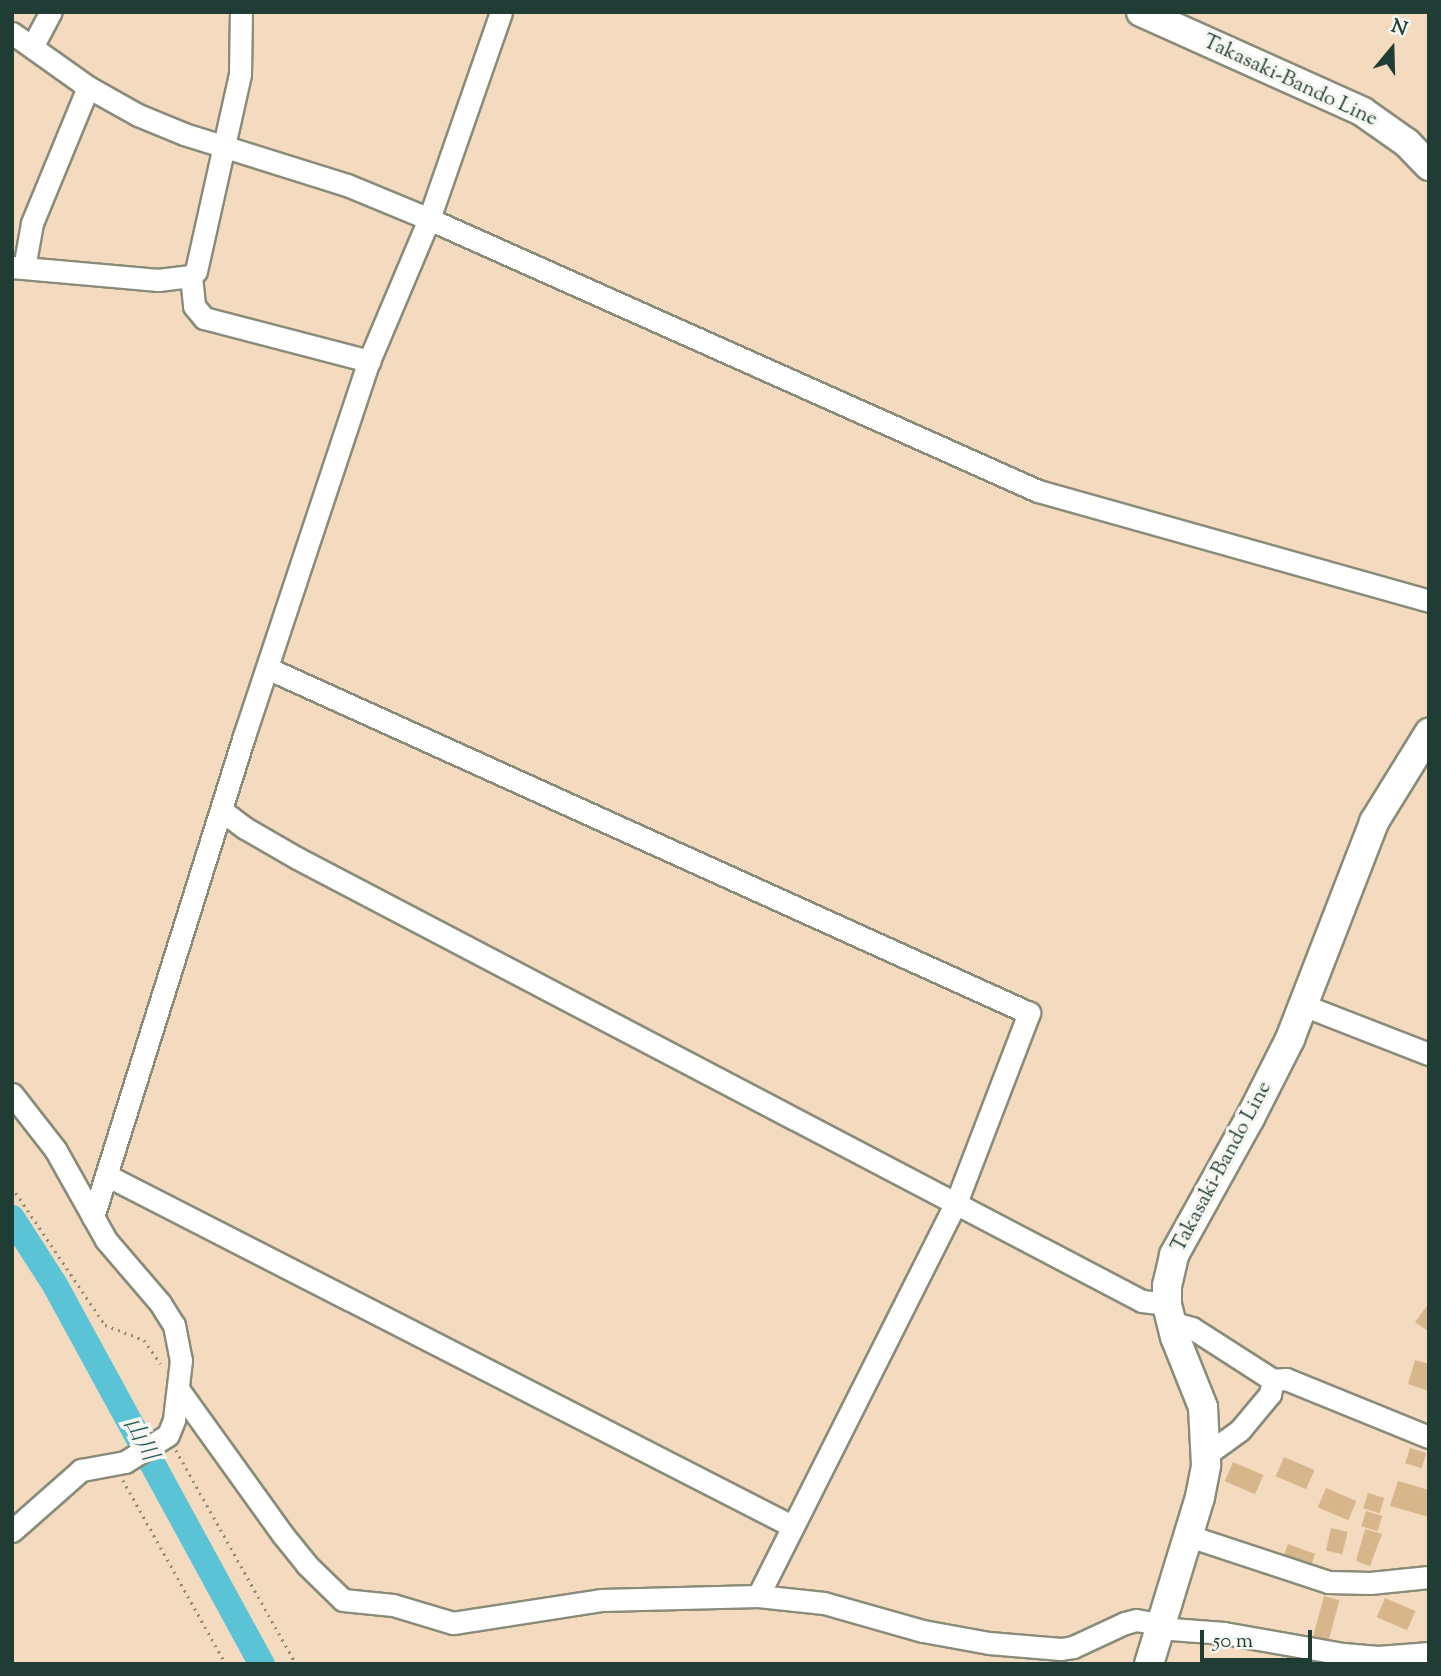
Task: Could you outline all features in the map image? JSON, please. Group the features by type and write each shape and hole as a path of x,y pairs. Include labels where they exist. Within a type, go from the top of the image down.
{"main road":[{"name":"Takasaki-Bando Line","path":"1141,12 1363,112 1407,144 1429,166"},
{"name":"Takasaki-Bando Line","path":"1149,1664 1200,1497 1207,1454 1203,1407 1169,1313 1170,1269 1181,1238 1250,1118 1303,1005 1374,822 1429,733"}],"street":[{"path":"32,47 51,12"},
{"path":"242,12 240,74 222,146 203,251 199,265 191,276 194,306 204,318 369,361"},
{"path":"93,1217 221,810 369,361 429,219 501,12"},
{"path":"12,33 88,87 138,115 222,146 346,185 429,219 1038,492 1429,601"},
{"path":"88,87 32,223 18,267 158,280 191,276"},
{"path":"267,668 1029,1013 956,1202 758,1596"},
{"path":"221,810 245,828 297,858 1169,1313 1273,1380 1286,1378 1429,1437"},
{"path":"1303,1005 1429,1054"},
{"path":"12,1094 55,1149 106,1240 160,1303 174,1325 181,1360 174,1420 168,1435 120,1464 81,1470 12,1531"},
{"path":"106,1175 792,1526"},
{"path":"1207,1454 1240,1430 1270,1394 1273,1380"},
{"path":"178,1389 283,1535 307,1565 343,1600 393,1605 453,1623 602,1600 758,1596 824,1603 923,1631 989,1643 1061,1649 1073,1647 1136,1620 1159,1626 1224,1633 1343,1654 1378,1657 1429,1653"},
{"path":"1189,1536 1328,1582 1370,1583 1429,1577"}],"path":[{"path":"12,1187 104,1325 144,1339 178,1389"},
{"path":"168,1435 296,1664"},
{"path":"120,1464 226,1664"}],"building":[{"path":"1429,1303 1429,1332 1415,1322"},
{"path":"1415,1360 1429,1364 1429,1391 1408,1384"},
{"path":"1410,1448 1426,1453 1422,1468 1405,1463"},
{"path":"1284,1457 1314,1470 1306,1489 1276,1476"},
{"path":"1233,1462 1263,1475 1255,1494 1225,1481"},
{"path":"1398,1481 1429,1490 1429,1517 1390,1506"},
{"path":"1326,1488 1356,1501 1348,1520 1318,1507"},
{"path":"1368,1493 1384,1498 1380,1513 1363,1508"},
{"path":"1366,1511 1382,1516 1378,1531 1361,1526"},
{"path":"1331,1528 1348,1532 1342,1554 1326,1550"},
{"path":"1365,1529 1382,1534 1370,1566 1356,1561"},
{"path":"1288,1544 1315,1554 1310,1568 1283,1558"},
{"path":"1324,1596 1339,1600 1329,1641 1313,1637"},
{"path":"1385,1598 1415,1611 1407,1630 1377,1617"}],"waterway":[{"name":"山川","path":"12,1218 55,1285 262,1664"}]}
